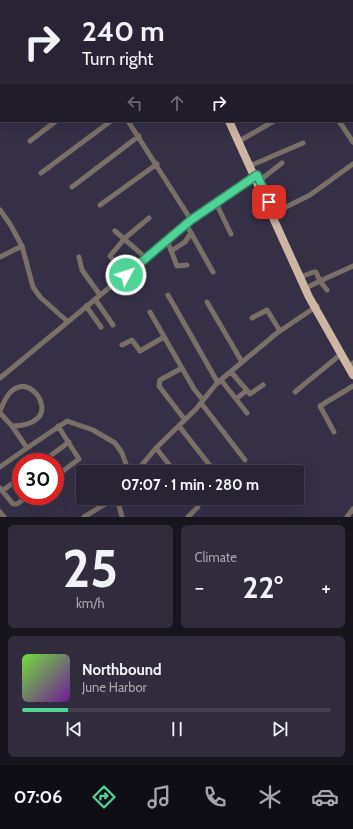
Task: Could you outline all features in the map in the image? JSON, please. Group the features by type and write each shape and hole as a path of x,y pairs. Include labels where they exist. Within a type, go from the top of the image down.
{"highway":[{"path":"230,122 257,177 317,307 340,354 353,375"},
{"path":"233,122 289,256 317,307 353,364"}],"street":[{"path":"30,141 55,122"},
{"path":"41,173 110,122"},
{"path":"129,122 157,164 191,220"},
{"path":"241,140 272,122"},
{"path":"340,122 353,142"},
{"path":"72,187 139,136"},
{"path":"252,165 303,143"},
{"path":"100,206 157,164"},
{"path":"0,378 67,321 126,275 191,220 257,177 282,164"},
{"path":"274,213 314,192 353,164"},
{"path":"216,203 231,234"},
{"path":"0,210 10,224 22,246 33,287 40,297 67,321"},
{"path":"126,275 110,257 125,238 149,218"},
{"path":"186,224 213,272"},
{"path":"116,231 146,258"},
{"path":"171,251 185,242 191,233"},
{"path":"167,240 177,266 186,265"},
{"path":"0,257 22,246"},
{"path":"79,257 82,270 113,325"},
{"path":"308,287 353,266"},
{"path":"303,276 315,272 327,290"},
{"path":"168,295 220,381 247,412"},
{"path":"207,302 242,362"},
{"path":"86,306 101,327"},
{"path":"142,465 220,381 280,331 317,307"},
{"path":"252,318 267,310 280,331"},
{"path":"150,312 202,402 245,460"},
{"path":"122,345 132,340 140,351 164,337"},
{"path":"295,392 340,354"},
{"path":"182,368 160,380 159,386 185,420"},
{"path":"231,372 246,391 252,394 263,385"},
{"path":"12,426 24,426 32,423 42,412 42,406 38,396 26,386 19,386 9,394 0,412 12,426 27,448"},
{"path":"334,432 320,406 353,386"},
{"path":"236,399 246,391"},
{"path":"0,467 67,421 93,430 109,439 119,447 126,465"},
{"path":"58,426 69,442 78,460 64,470"},
{"path":"179,426 210,465"},
{"path":"54,453 69,442"},
{"path":"153,452 167,465"},
{"path":"12,482 1,489 12,503"},
{"path":"84,517 104,505"},
{"path":"118,505 122,517"},
{"path":"188,517 198,507 197,505"},
{"path":"347,517 353,509"},
{"path":"0,512 4,517"}],"route":[{"path":"126,275 191,220 257,175 269,202"}]}
